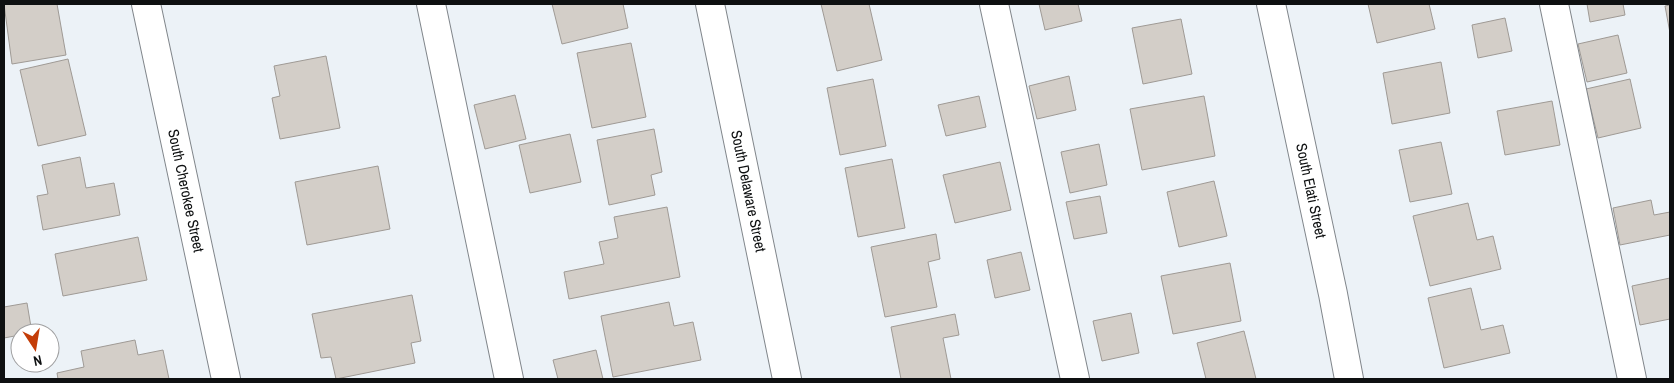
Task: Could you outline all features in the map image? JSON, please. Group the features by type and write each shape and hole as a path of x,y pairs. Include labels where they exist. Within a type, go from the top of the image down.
{"street":[{"name":"South Cherokee Street","path":"146,4 226,379"},
{"path":"431,4 509,379"},
{"name":"South Delaware Street","path":"710,4 787,379"},
{"path":"994,4 1075,379"},
{"name":"South Elati Street","path":"1270,4 1331,284 1349,379"},
{"path":"1554,4 1632,379"}],"building":[{"path":"4,4 57,4 66,55 12,64"},
{"path":"552,4 623,4 628,28 562,44"},
{"path":"821,4 869,4 882,60 837,71"},
{"path":"1039,4 1078,4 1082,21 1045,30"},
{"path":"1368,4 1429,4 1435,29 1377,43"},
{"path":"1587,4 1623,4 1625,15 1590,22"},
{"path":"1670,5 1670,33 1665,6"},
{"path":"1505,18 1512,51 1478,58 1472,25"},
{"path":"1181,19 1192,74 1143,84 1132,28"},
{"path":"1618,35 1627,73 1587,82 1578,44"},
{"path":"631,43 646,117 592,128 577,53"},
{"path":"326,56 340,128 280,139 272,98 280,96 274,66"},
{"path":"68,59 86,135 38,146 20,70"},
{"path":"1441,62 1450,113 1392,124 1383,73"},
{"path":"1069,76 1076,110 1037,119 1029,86"},
{"path":"873,79 886,146 840,155 827,88"},
{"path":"1630,79 1641,128 1598,138 1586,89"},
{"path":"515,95 526,139 485,149 474,105"},
{"path":"979,96 986,127 946,136 938,105"},
{"path":"1204,96 1215,156 1142,170 1130,109"},
{"path":"1552,101 1560,145 1505,155 1497,111"},
{"path":"654,129 662,172 651,175 655,195 609,205 597,140"},
{"path":"570,134 581,182 530,193 519,145"},
{"path":"1441,142 1452,194 1410,202 1399,150"},
{"path":"1099,144 1107,185 1070,193 1061,152"},
{"path":"80,157 86,188 114,183 120,215 43,230 37,196 48,194 42,165"},
{"path":"892,159 905,228 858,237 845,168"},
{"path":"1000,162 1011,210 955,223 943,175"},
{"path":"378,166 390,229 307,245 295,182"},
{"path":"1214,181 1227,236 1179,247 1167,192"},
{"path":"1100,196 1107,233 1074,239 1066,202"},
{"path":"1651,200 1654,215 1670,212 1670,235 1620,245 1613,208"},
{"path":"1468,203 1477,240 1493,236 1501,269 1430,286 1413,216"},
{"path":"667,207 680,277 569,299 564,272 604,264 599,242 618,238 614,217"},
{"path":"936,234 940,259 928,262 937,307 885,317 871,247"},
{"path":"138,237 147,280 63,296 55,254"},
{"path":"1021,252 1030,290 995,298 987,260"},
{"path":"1230,263 1241,321 1173,334 1161,276"},
{"path":"1670,278 1670,319 1640,325 1632,286"},
{"path":"1471,288 1481,330 1503,325 1510,353 1444,368 1428,298"},
{"path":"412,295 421,341 411,343 415,363 336,379 331,357 321,358 312,314"},
{"path":"669,302 674,326 693,322 701,360 613,377 601,316"},
{"path":"27,303 30,323 10,323 10,337 4,338 4,307"},
{"path":"1131,313 1139,353 1102,361 1093,321"},
{"path":"955,314 959,335 943,338 951,379 901,379 891,327"},
{"path":"1244,331 1256,379 1206,379 1197,343"},
{"path":"135,340 138,355 163,350 169,379 58,379 57,373 84,367 81,351"},
{"path":"596,350 603,379 558,379 553,360"}]}
